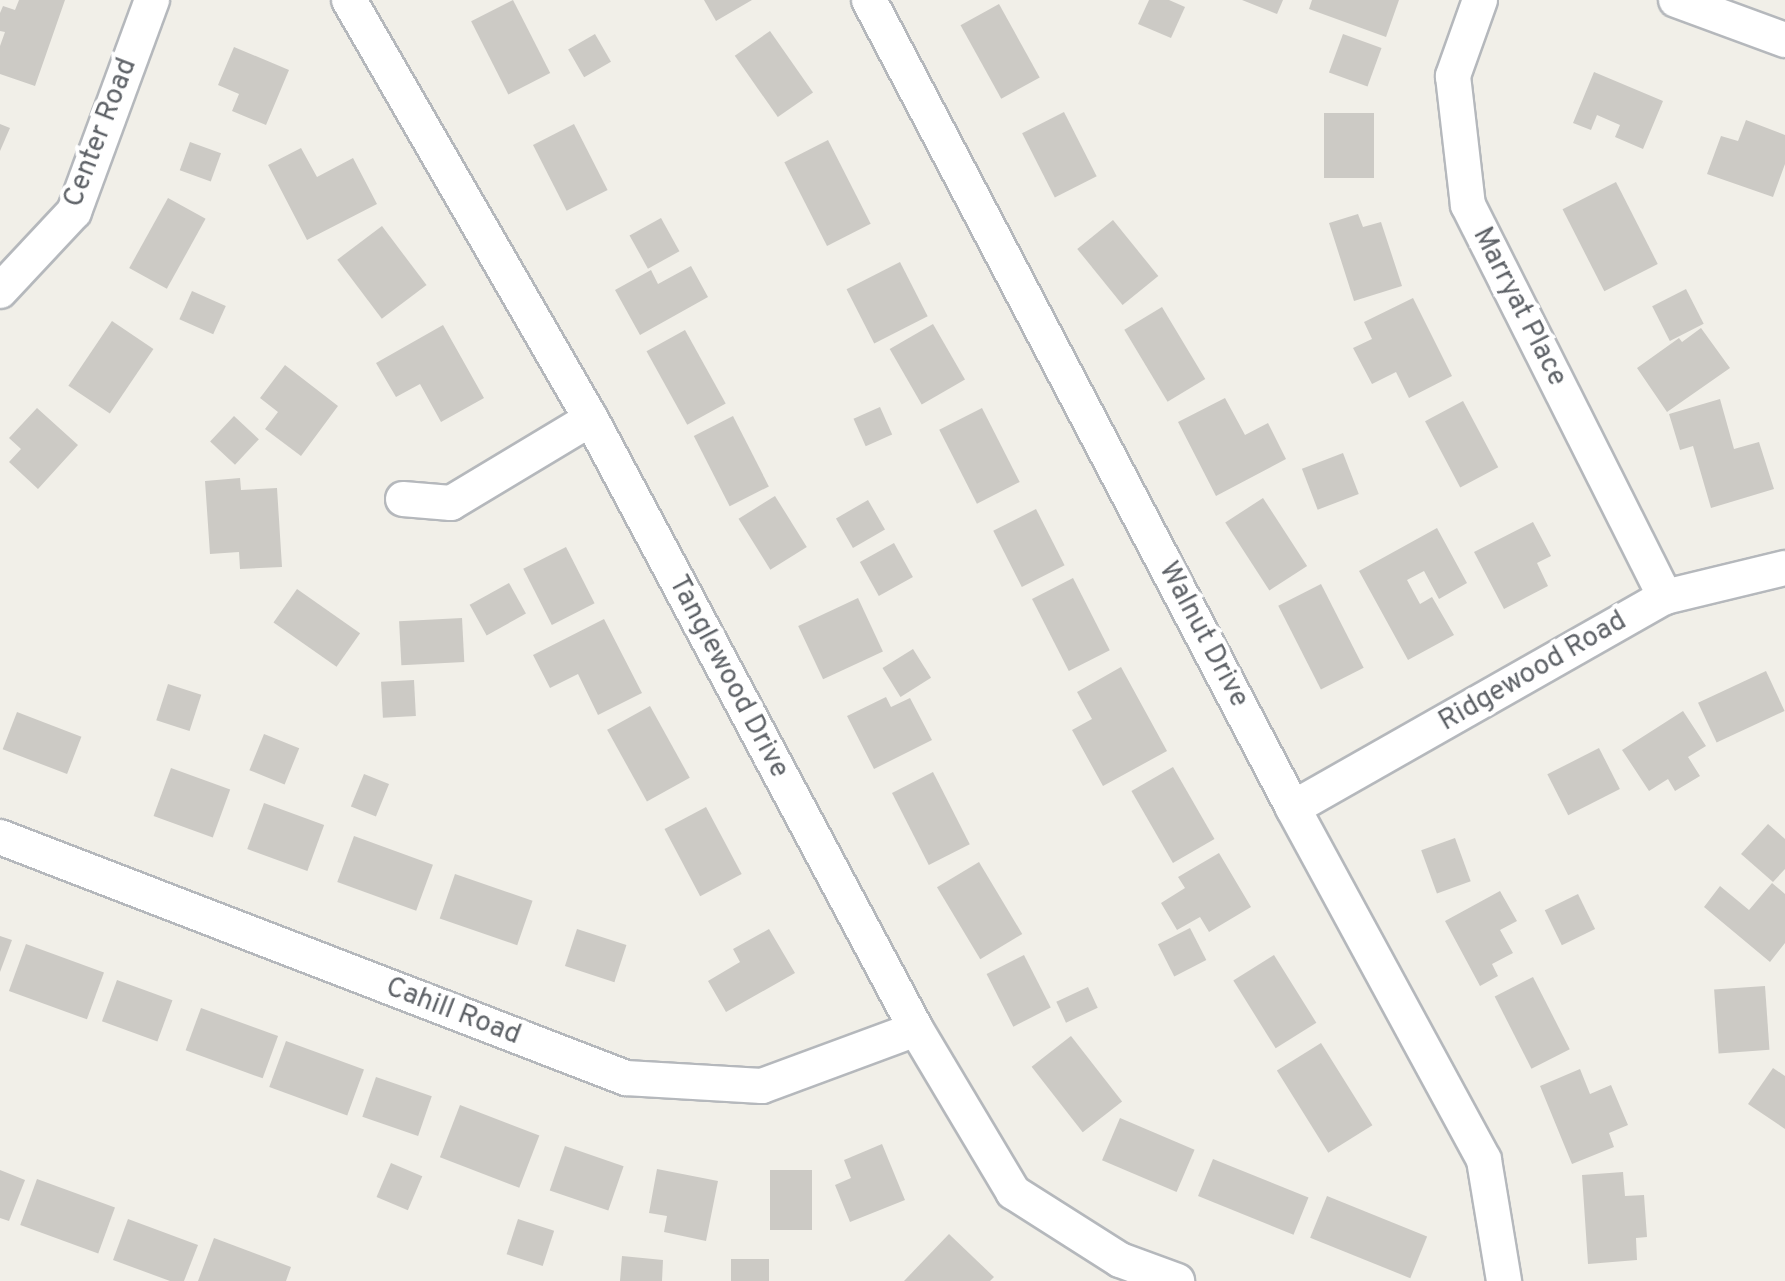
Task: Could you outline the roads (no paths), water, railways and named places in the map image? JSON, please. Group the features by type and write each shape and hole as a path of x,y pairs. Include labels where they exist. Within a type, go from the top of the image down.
{"street":[{"name":"Center Road","path":"0,291 74,212 152,0"},
{"name":"Tanglewood Drive","path":"349,0 591,419 916,1029 1013,1192 1120,1260 1177,1281"},
{"name":"Walnut Drive","path":"869,0 1293,808 1484,1160 1504,1281"},
{"name":"Marryat Place","path":"1480,0 1453,76 1468,205 1665,597"},
{"path":"1676,0 1785,40"},
{"path":"403,499 451,503 591,419"},
{"name":"Ridgewood Road","path":"1293,808 1665,597 1785,568"},
{"name":"Cahill Road","path":"0,837 626,1078 762,1086 916,1029"}]}
